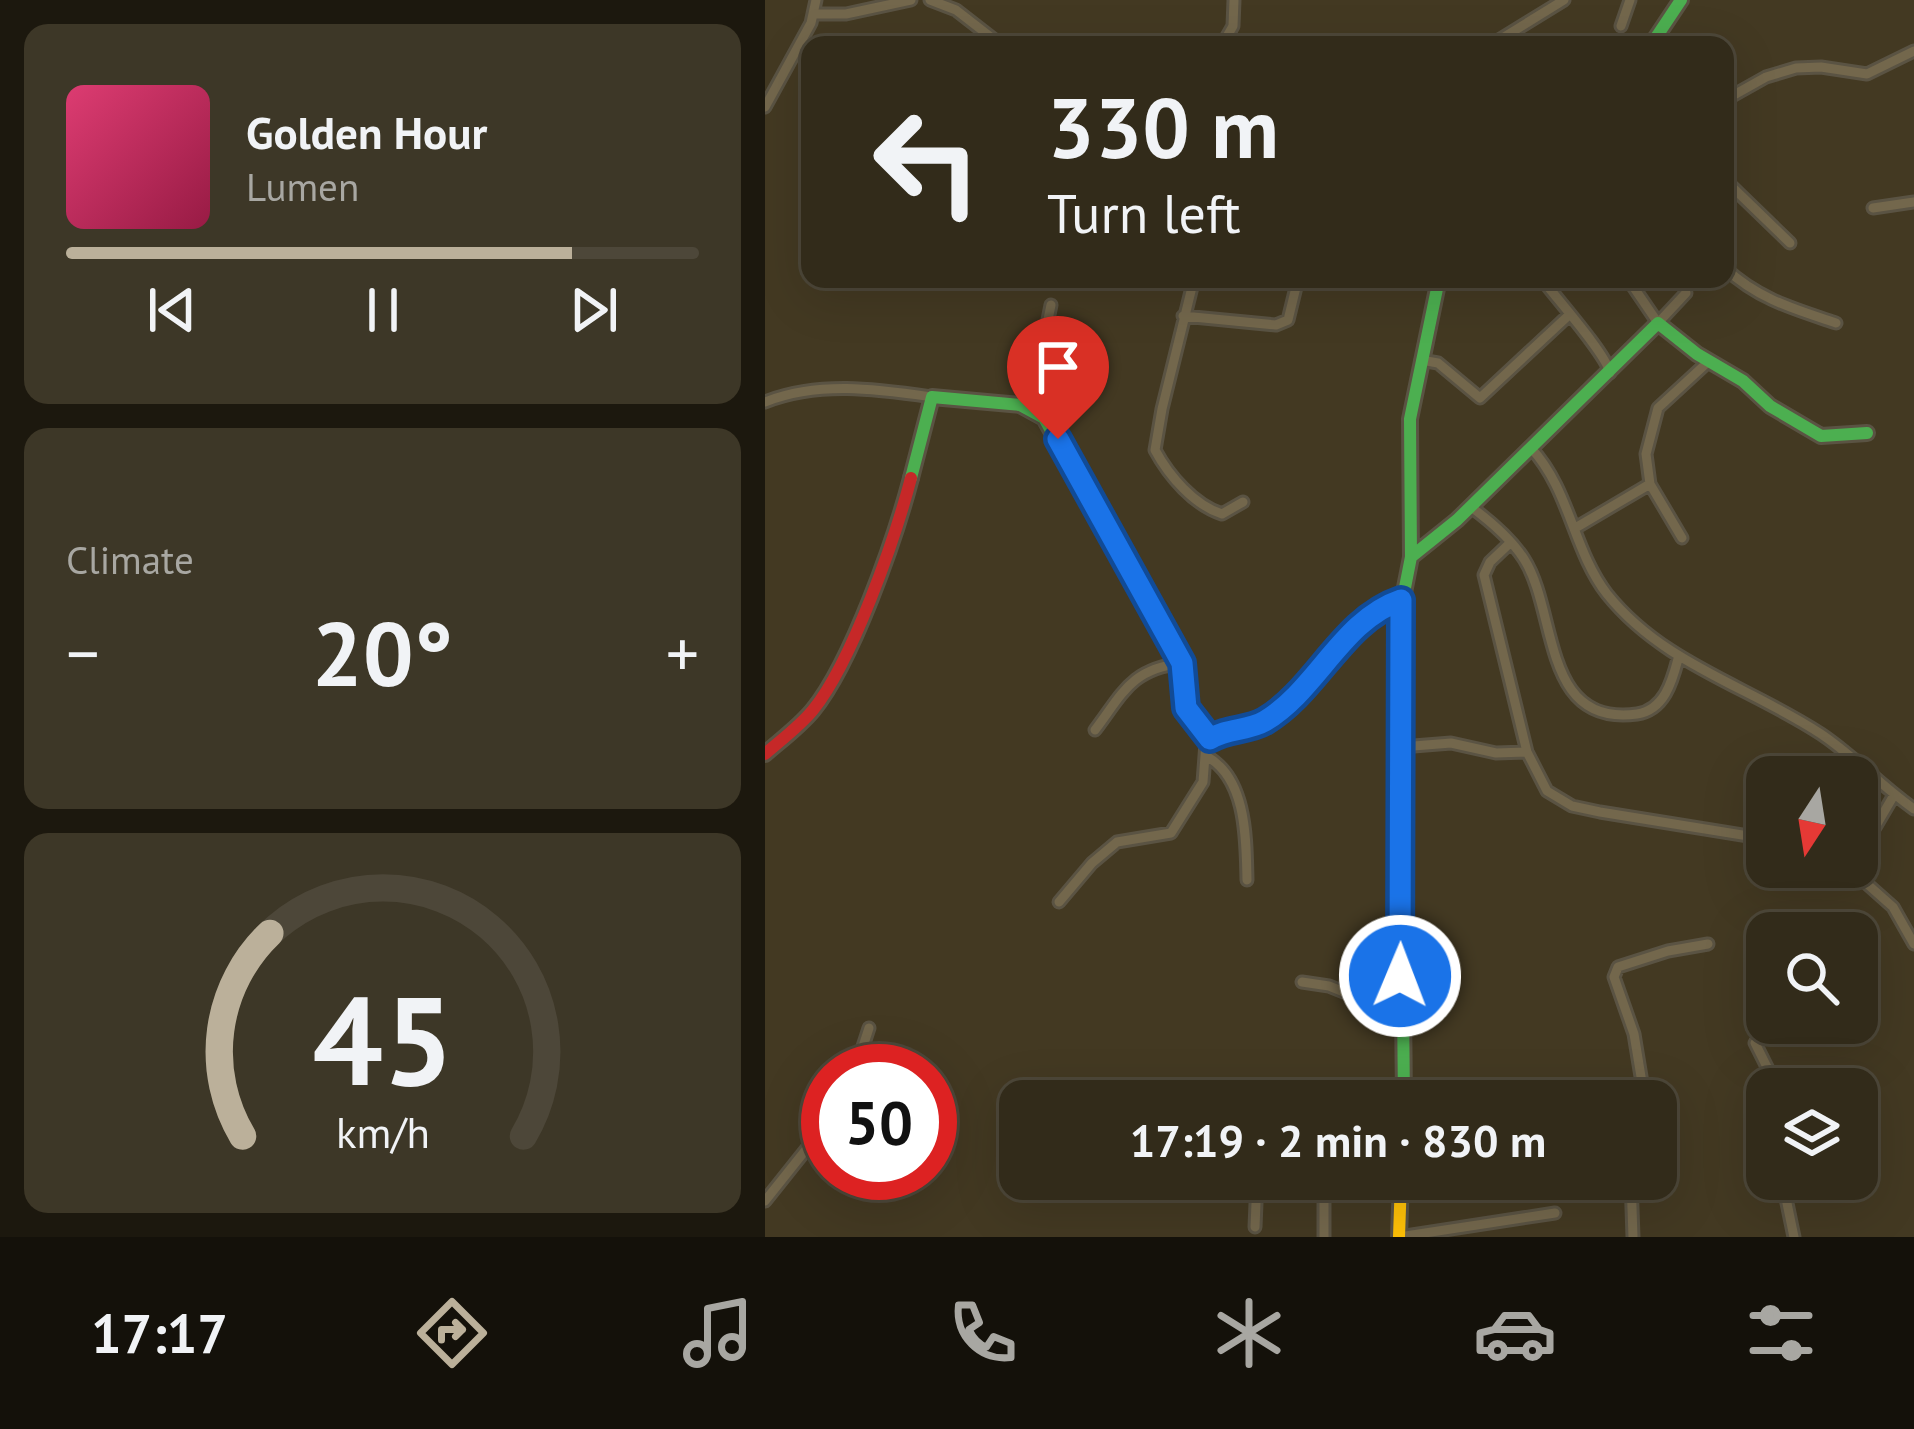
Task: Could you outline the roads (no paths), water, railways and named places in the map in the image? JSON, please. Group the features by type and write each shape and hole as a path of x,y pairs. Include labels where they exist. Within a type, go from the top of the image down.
{"street":[{"path":"802,36 816,0"},
{"path":"814,14 846,14 911,0"},
{"path":"930,0 956,10 989,36"},
{"path":"1227,36 1233,26 1234,0"},
{"path":"1506,36 1565,0"},
{"path":"1621,26 1630,0"},
{"path":"1657,36 1681,0"},
{"path":"765,107 801,39"},
{"path":"1734,95 1766,77 1796,68 1867,74 1914,51"},
{"path":"1734,189 1790,244"},
{"path":"1873,208 1914,202"},
{"path":"1734,277 1768,300 1836,323"},
{"path":"1191,288 1155,450 1207,509 1223,514 1243,502"},
{"path":"1183,316 1276,325 1288,320 1296,288"},
{"path":"1402,1080 1401,600 1411,557 1408,444 1437,288"},
{"path":"1548,288 1603,354 1610,373"},
{"path":"1634,288 1657,323 1821,436 1867,433"},
{"path":"1411,557 1471,507 1686,293"},
{"path":"1020,405 1041,354 1051,305"},
{"path":"1421,360 1438,363 1480,398 1569,315"},
{"path":"1682,538 1650,484 1646,454 1658,408 1709,361"},
{"path":"765,402 807,389 885,391 1020,405 1044,418 1182,663 1186,708 1210,739"},
{"path":"765,754 813,710 841,665 900,519 932,397"},
{"path":"1531,448 1577,527 1605,592 1678,658 1817,731 1914,808"},
{"path":"1577,527 1650,484"},
{"path":"1471,507 1523,557 1538,592 1561,678 1582,700 1611,714 1640,714 1664,696 1678,658"},
{"path":"1510,543 1484,575 1527,752 1547,791 1572,806 1746,835"},
{"path":"1059,902 1117,842 1171,833 1178,827 1203,782 1206,743 1263,722 1295,697 1370,614 1401,600"},
{"path":"1095,730 1135,678 1147,670 1182,663"},
{"path":"1401,748 1451,743 1496,753 1527,752"},
{"path":"1206,756 1229,774 1248,838 1247,880"},
{"path":"1878,823 1895,795"},
{"path":"1872,888 1893,908 1914,944"},
{"path":"1641,1080 1633,1034 1614,977 1619,967 1631,962 1708,944"},
{"path":"1302,982 1329,986 1371,1003 1400,976"},
{"path":"864,1044 869,1028"},
{"path":"765,1201 801,1156"},
{"path":"1255,1227 1256,1200"},
{"path":"1324,1237 1325,1200"},
{"path":"1400,1200 1399,1237 1555,1213"},
{"path":"1632,1200 1633,1237"},
{"path":"1786,1200 1794,1237"}]}
